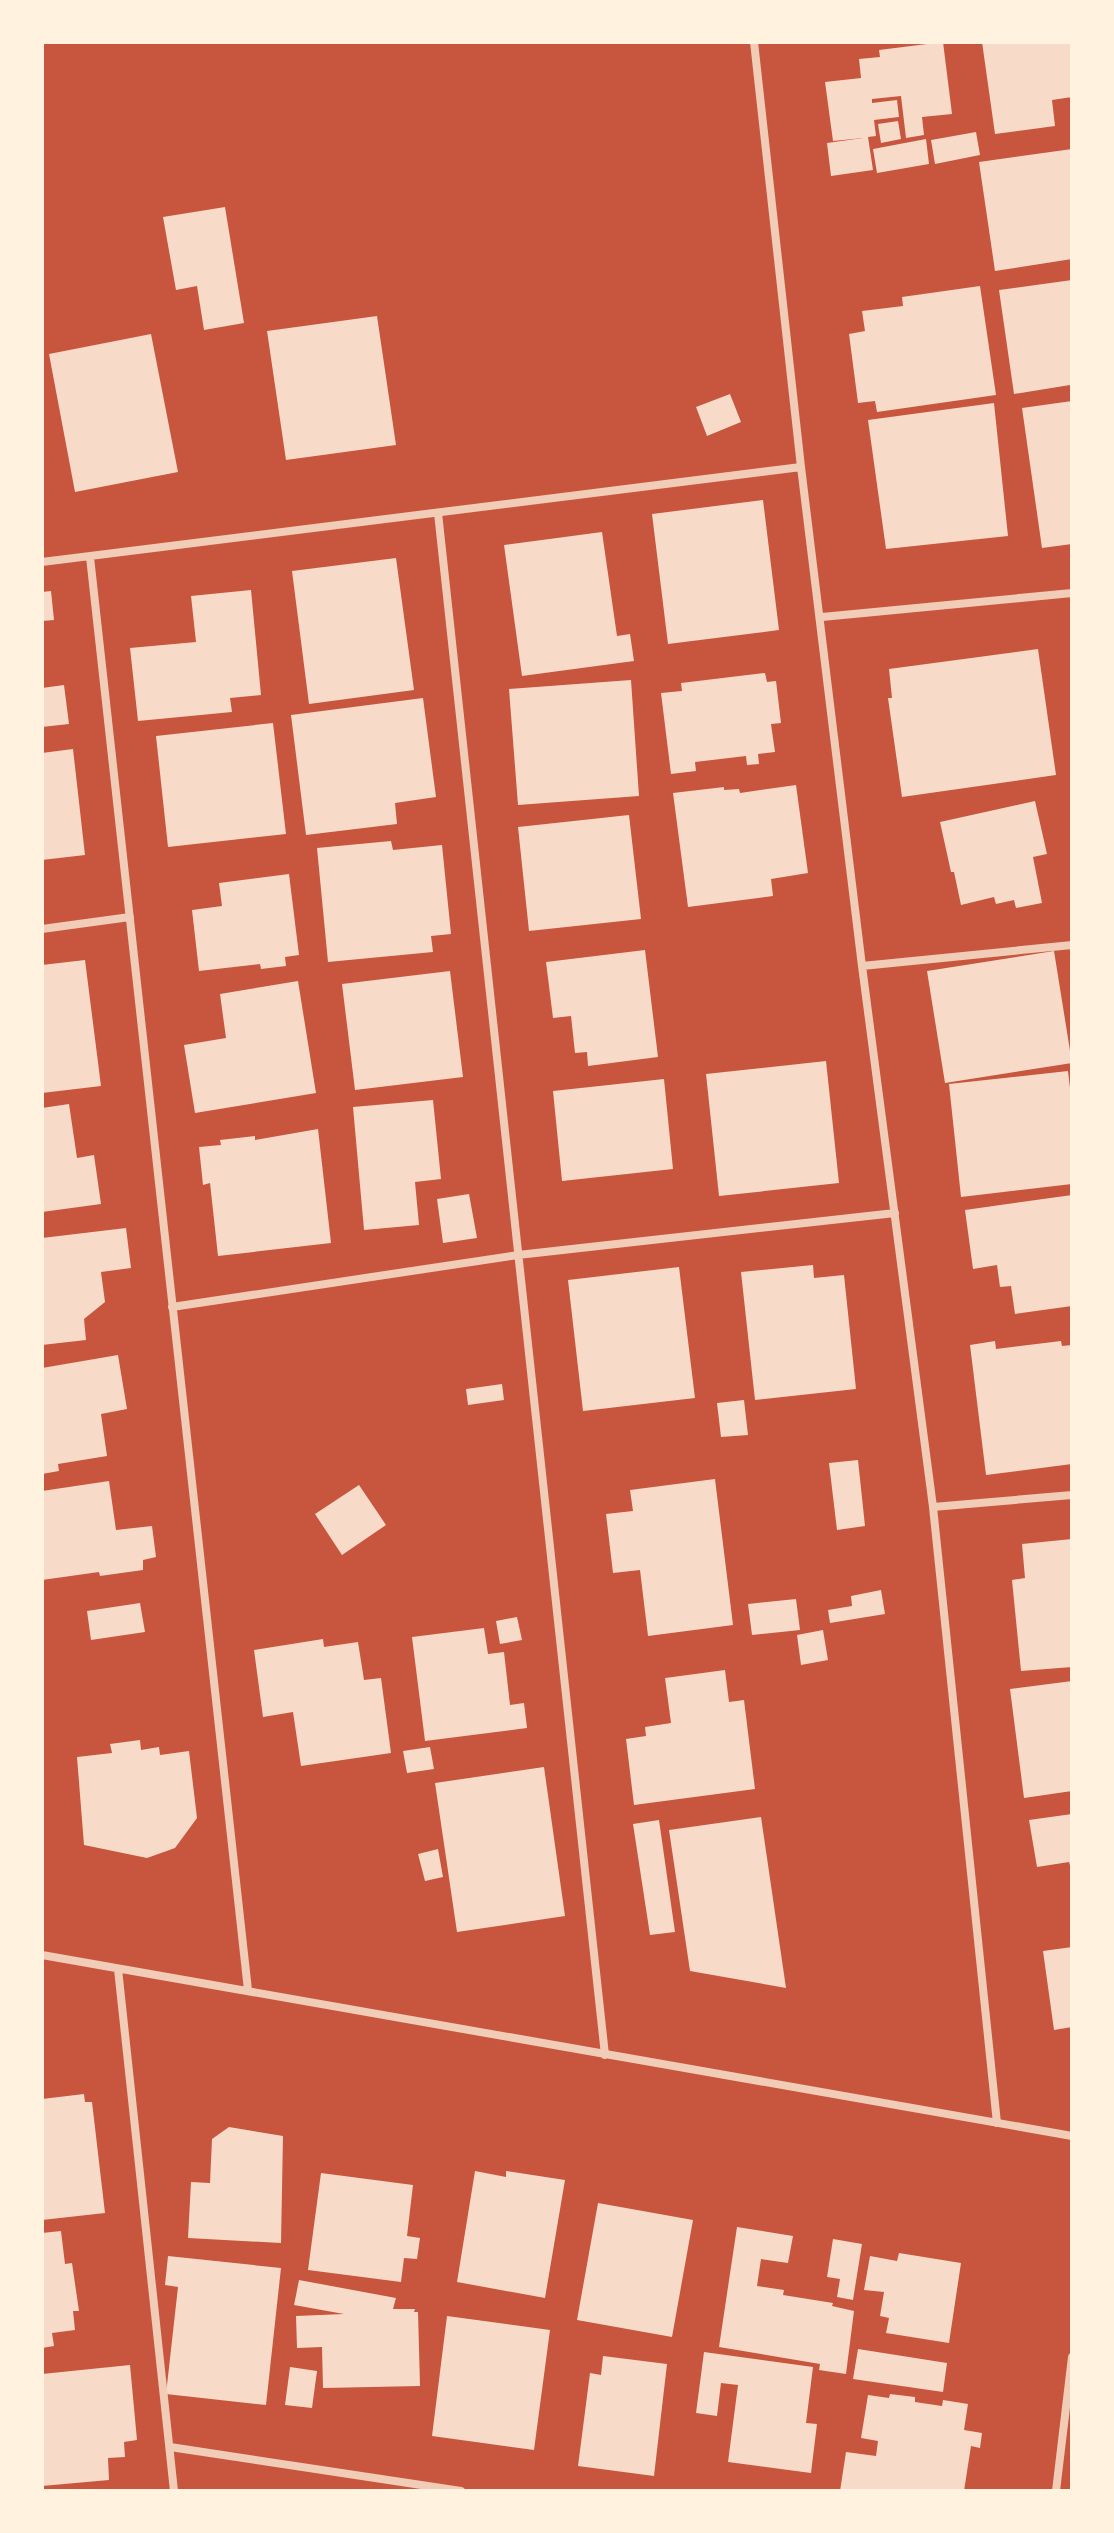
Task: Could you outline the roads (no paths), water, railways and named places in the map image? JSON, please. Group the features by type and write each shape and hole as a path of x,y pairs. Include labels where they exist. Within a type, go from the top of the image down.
{"street":[{"path":"754,42 801,467 933,1507 997,2123"},
{"path":"42,562 801,467"},
{"path":"438,513 605,2055"},
{"path":"90,557 248,1990"},
{"path":"822,617 1072,593"},
{"path":"42,929 130,917"},
{"path":"862,966 1072,945"},
{"path":"172,1307 518,1255 895,1213"},
{"path":"933,1507 1072,1495"},
{"path":"42,1955 1072,2136"},
{"path":"118,1969 174,2491"},
{"path":"1056,2491 1072,2357"},
{"path":"170,2447 461,2491"}]}
